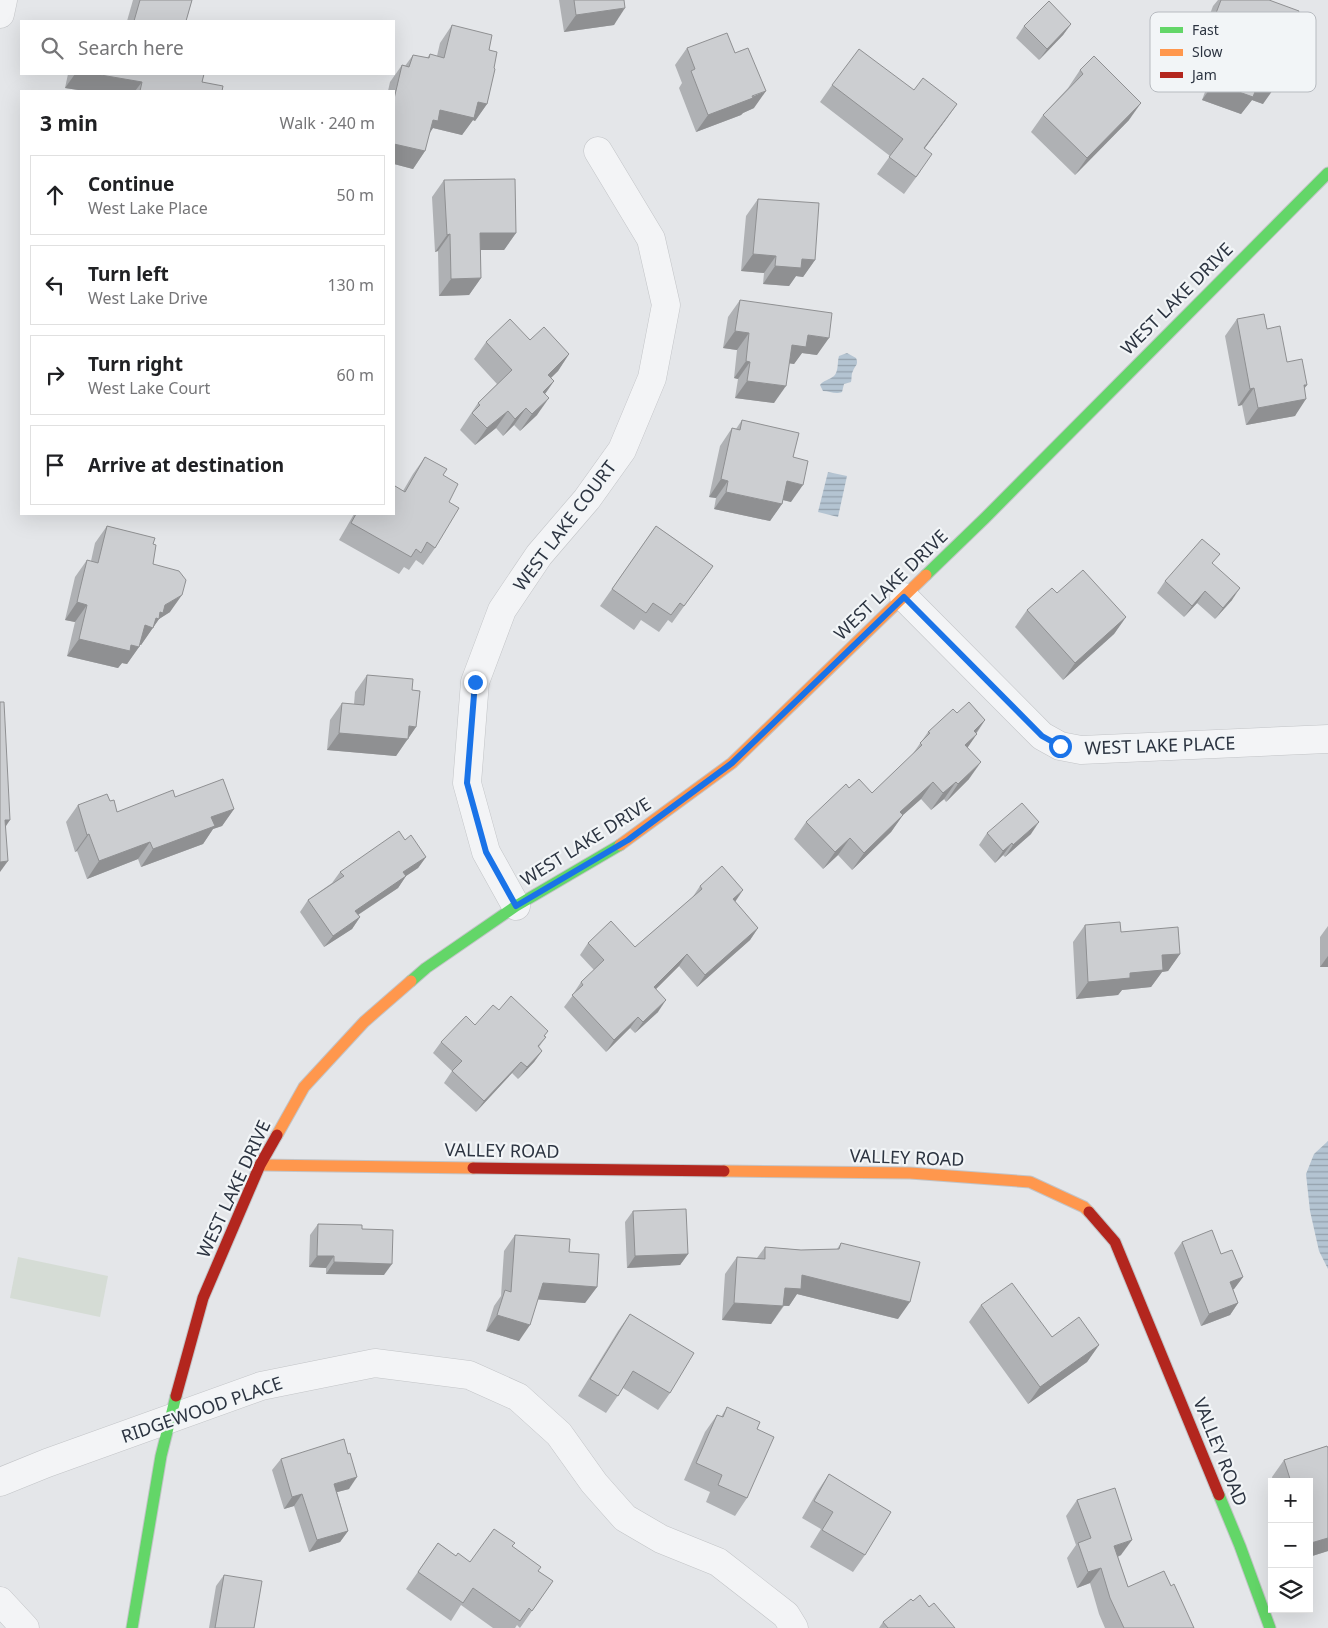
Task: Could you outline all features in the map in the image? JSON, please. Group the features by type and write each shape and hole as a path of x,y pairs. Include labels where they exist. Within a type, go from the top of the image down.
{"main road":[{"name":"WEST LAKE DRIVE","path":"132,1628 161,1456 169,1420 203,1298 260,1166 304,1087 364,1022 426,968 516,906 628,840 732,763 985,518 1328,174"},
{"name":"VALLEY ROAD","path":"260,1166 910,1174 1030,1182 1084,1207 1115,1242 1240,1546 1270,1628"}],"street":[{"path":"0,14 3,0"},
{"name":"WEST LAKE COURT","path":"516,906 486,852 467,783 475,682 502,610 539,555 587,498 622,450 652,378 666,305 651,239 598,151"},
{"name":"WEST LAKE PLACE","path":"904,597 1042,736 1060,746 1081,750 1120,749 1328,739"},
{"name":"RIDGEWOOD PLACE","path":"0,1482 47,1463 261,1386 375,1363 469,1376 518,1397 559,1434 594,1483 626,1518 662,1538 718,1562 786,1615 794,1628"},
{"path":"0,1601 25,1628"}],"shaded area":[{"path":"18,1257 108,1276 100,1317 10,1298"}],"water":[{"path":"847,353 856,358 857,362 852,372 851,382 844,384 842,392 839,393 823,391 820,385 836,374 839,356"},
{"path":"828,472 847,476 838,517 818,512"},
{"path":"1328,1141 1328,1269 1319,1251 1310,1211 1306,1174 1314,1154"}],"building":[{"path":"140,0 192,0 186,20 134,20"},
{"path":"574,0 624,0 625,8 576,15"},
{"path":"1221,0 1269,0 1299,11 1299,12 1216,12"},
{"path":"1049,1 1071,24 1047,49 1024,26"},
{"path":"452,25 492,35 489,50 497,52 487,104 478,102 474,118 440,110 438,121 433,120 425,151 395,144 395,95 402,65 409,67 413,55 429,58 430,54 444,58"},
{"path":"727,33 735,53 748,48 766,91 708,115 691,71 695,69 687,48"},
{"path":"859,49 914,90 923,78 957,104 924,148 932,154 916,177 889,157 903,139 832,85"},
{"path":"1094,56 1141,103 1087,158 1043,115 1083,74 1080,70"},
{"path":"101,75 204,75 202,82 223,86 222,90 140,90 142,82"},
{"path":"1239,92 1255,92 1253,97"},
{"path":"515,179 516,233 480,233 481,278 451,279 450,234 447,235 444,180"},
{"path":"758,199 819,203 815,260 802,259 801,268 775,266 776,256 753,254"},
{"path":"740,300 832,313 829,338 808,335 806,347 792,345 786,386 747,381 750,362 746,361 749,333 735,331"},
{"path":"1264,314 1267,329 1280,326 1287,362 1302,359 1307,385 1304,385 1306,399 1258,408 1254,388 1250,389 1237,319"},
{"path":"510,319 530,340 544,327 569,354 548,375 554,381 543,392 549,398 532,414 526,408 515,419 508,411 487,428 472,413 480,405 478,403 512,370 486,342"},
{"path":"742,420 799,433 793,457 808,461 803,485 787,481 782,504 726,492 728,481 721,479 732,428 740,430"},
{"path":"425,457 447,469 443,475 458,484 449,502 459,508 435,548 427,542 421,553 416,549 411,557 351,523 355,515 395,515 395,486 405,492"},
{"path":"107,526 155,538 153,544 156,545 153,564 179,571 186,580 182,595 165,605 163,613 160,612 159,619 156,618 153,628 145,625 139,647 131,645 130,651 79,639 87,605 77,602 87,560 98,563"},
{"path":"656,526 713,566 684,606 680,603 671,615 653,603 646,613 612,589"},
{"path":"1202,539 1220,554 1212,563 1240,588 1223,608 1205,591 1192,606 1165,581"},
{"path":"1083,570 1126,617 1075,663 1027,610 1052,588 1057,593"},
{"path":"367,675 413,679 412,690 420,691 416,727 409,726 408,739 339,733 342,703 364,705"},
{"path":"0,702 4,702 10,820 5,820 8,861 0,862"},
{"path":"969,702 985,720 974,731 977,734 965,745 981,762 958,784 956,782 943,793 933,782 900,812 903,815 864,853 850,838 835,852 806,822 846,784 849,788 859,779 872,793 922,745 920,743 930,733 928,732 953,709 957,713"},
{"path":"223,779 234,809 211,817 215,826 153,849 150,842 99,861 89,834 87,835 78,805 107,794 110,801 114,800 117,812 173,790 175,797"},
{"path":"1022,803 1039,822 1013,845 1012,843 1003,851 987,833"},
{"path":"399,831 405,840 411,835 426,857 403,872 406,876 355,911 360,917 333,936 308,900 344,876 340,872"},
{"path":"722,866 743,890 733,899 758,928 705,975 687,954 654,987 666,1000 643,1022 638,1017 614,1040 572,995 583,985 581,982 604,960 588,943 611,921 635,947 702,889 700,886"},
{"path":"1120,922 1121,932 1178,927 1180,954 1162,955 1163,970 1130,973 1130,978 1088,982 1085,925"},
{"path":"511,996 548,1031 544,1036 546,1037 538,1046 542,1051 527,1067 521,1062 484,1101 452,1071 462,1061 441,1042 466,1016 475,1025 493,1005 499,1010"},
{"path":"686,1209 688,1254 635,1256 633,1211"},
{"path":"318,1224 362,1225 362,1229 393,1230 392,1264 334,1262 334,1256 317,1256"},
{"path":"1212,1230 1221,1254 1232,1250 1243,1277 1230,1282 1238,1303 1209,1314 1182,1242"},
{"path":"515,1235 570,1239 569,1252 599,1254 597,1287 543,1283 530,1325 497,1315 505,1290 511,1292"},
{"path":"841,1243 920,1262 910,1302 802,1275 801,1289 785,1288 783,1306 734,1303 737,1257 765,1259 765,1247 801,1250 839,1249"},
{"path":"1012,1283 1052,1337 1079,1317 1099,1345 1040,1387 981,1305"},
{"path":"630,1314 694,1353 670,1393 633,1371 618,1396 590,1379"},
{"path":"727,1407 760,1422 757,1429 774,1437 747,1498 718,1485 722,1475 696,1463 717,1415 723,1417"},
{"path":"344,1439 357,1477 334,1484 348,1531 317,1540 302,1494 292,1497 281,1459"},
{"path":"1327,1446 1328,1538 1313,1542 1313,1478 1290,1478 1284,1460"},
{"path":"829,1474 891,1512 865,1555 822,1530 833,1512 814,1501"},
{"path":"1115,1488 1132,1540 1114,1546 1128,1587 1164,1571 1171,1586 1174,1584 1194,1628 1124,1628 1110,1598 1101,1568 1088,1572 1078,1543 1091,1538 1077,1500"},
{"path":"494,1529 515,1543 512,1546 541,1567 538,1571 553,1581 532,1611 529,1608 520,1621 473,1588 463,1603 418,1572 438,1543 456,1556 458,1553 470,1562"},
{"path":"224,1575 262,1581 254,1628 215,1628"},
{"path":"920,1595 929,1607 934,1603 955,1628 888,1628 883,1622 911,1599 913,1601"}],"traffic: fast":[{"path":"926,575 1328,173"},
{"path":"411,981 426,968 516,906 620,845"},
{"path":"132,1628 161,1456 176,1396"},
{"path":"1219,1495 1270,1628"}],"traffic: slow":[{"path":"620,845 732,763 926,575"},
{"path":"277,1135 304,1087 364,1022 411,981"},
{"path":"260,1165 473,1168"},
{"path":"724,1171 910,1173 1030,1182 1084,1207 1089,1212"}],"traffic: jam":[{"path":"176,1396 203,1298 260,1165 277,1135"},
{"path":"473,1168 724,1171"},
{"path":"1089,1212 1115,1242 1219,1495"}],"route":[{"path":"475,682 467,783 486,852 516,906 628,840 732,763 904,597 1042,736 1060,746"}]}
